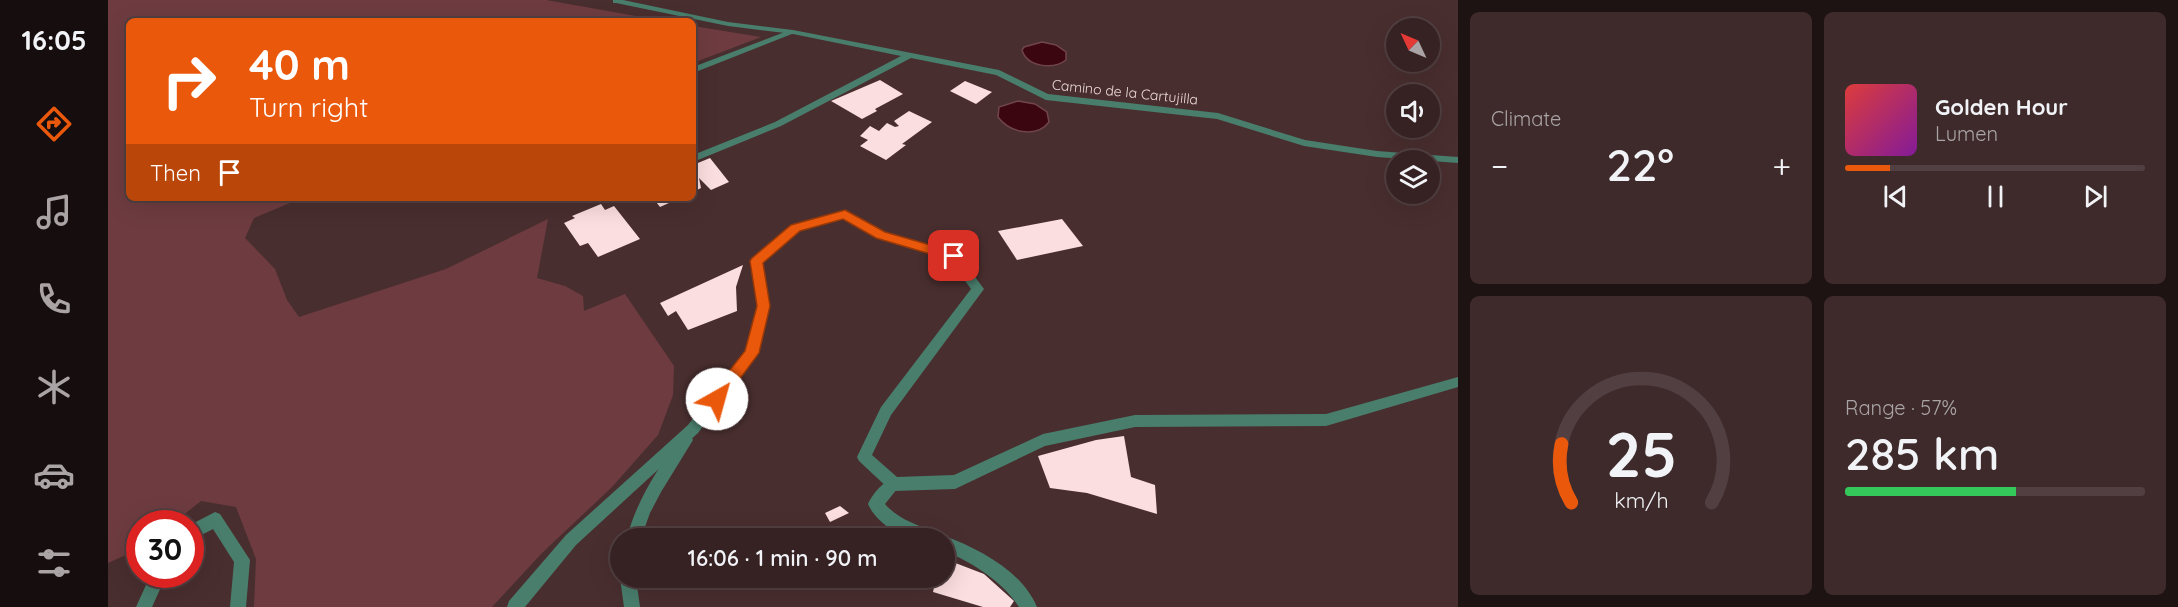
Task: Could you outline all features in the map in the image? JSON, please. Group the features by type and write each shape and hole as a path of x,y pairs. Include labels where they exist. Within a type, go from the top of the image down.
{"street":[{"name":"Camino de la Cartujilla","path":"615,0 728,24 793,32 999,73 1046,98 1218,116 1304,143 1377,154 1458,160"},
{"path":"696,69 793,32"},
{"path":"696,158 778,124 910,55"},
{"path":"637,528 662,473 752,353 764,306 756,261 795,228 845,214 880,235 954,256 978,289 886,411 864,456 894,484"},
{"path":"902,528 882,514 875,504 894,484 955,482 1043,440 1136,421 1326,420 1458,382"},
{"path":"515,607 572,540 693,429"},
{"path":"204,526 215,519 242,560 238,607"},
{"path":"955,547 1021,594 1029,607"},
{"path":"144,607 153,588"},
{"path":"629,588 632,607"}],"shaded area":[{"path":"108,0 546,0 647,18 126,18 126,201 295,201 254,218 245,238 275,269 287,300 299,317 446,269 548,219 537,278 565,286 583,296 584,311 625,294 674,366 673,395 658,435 612,487 541,554 492,607 254,607 256,559 236,507 201,501 190,510 126,510 126,555 108,563"},
{"path":"696,26 761,37 696,62"},
{"path":"1042,42 1056,45 1066,52 1066,60 1048,66 1029,60 1022,50 1024,47"},
{"path":"1018,101 1035,104 1047,112 1049,122 1044,127 1030,132 1009,127 998,117 999,107"}],"building":[{"path":"880,80 903,94 862,119 831,101"},
{"path":"965,81 992,92 976,104 950,91"},
{"path":"909,111 932,122 902,144 906,145 886,160 860,146 868,140 860,136 870,126 879,131 887,123 895,127 899,126 894,121"},
{"path":"710,158 729,182 711,190 699,178 701,188 696,190 696,164"},
{"path":"655,201 673,201 660,207"},
{"path":"601,204 605,210 614,206 640,239 598,257 588,243 580,246 564,223 575,218 572,216"},
{"path":"1062,219 1083,246 1017,260 998,231"},
{"path":"743,265 736,287 737,311 688,330 676,311 668,316 660,303"},
{"path":"1124,436 1131,477 1155,485 1157,514 1087,493 1050,488 1038,456 1096,440"},
{"path":"840,506 849,513 830,522 825,513"},
{"path":"955,563 984,574 1014,601 1010,607 983,607 933,592 934,588 955,588"}],"route":[{"path":"717,399 752,353 764,306 756,261 795,228 845,214 880,235 954,256"}]}
